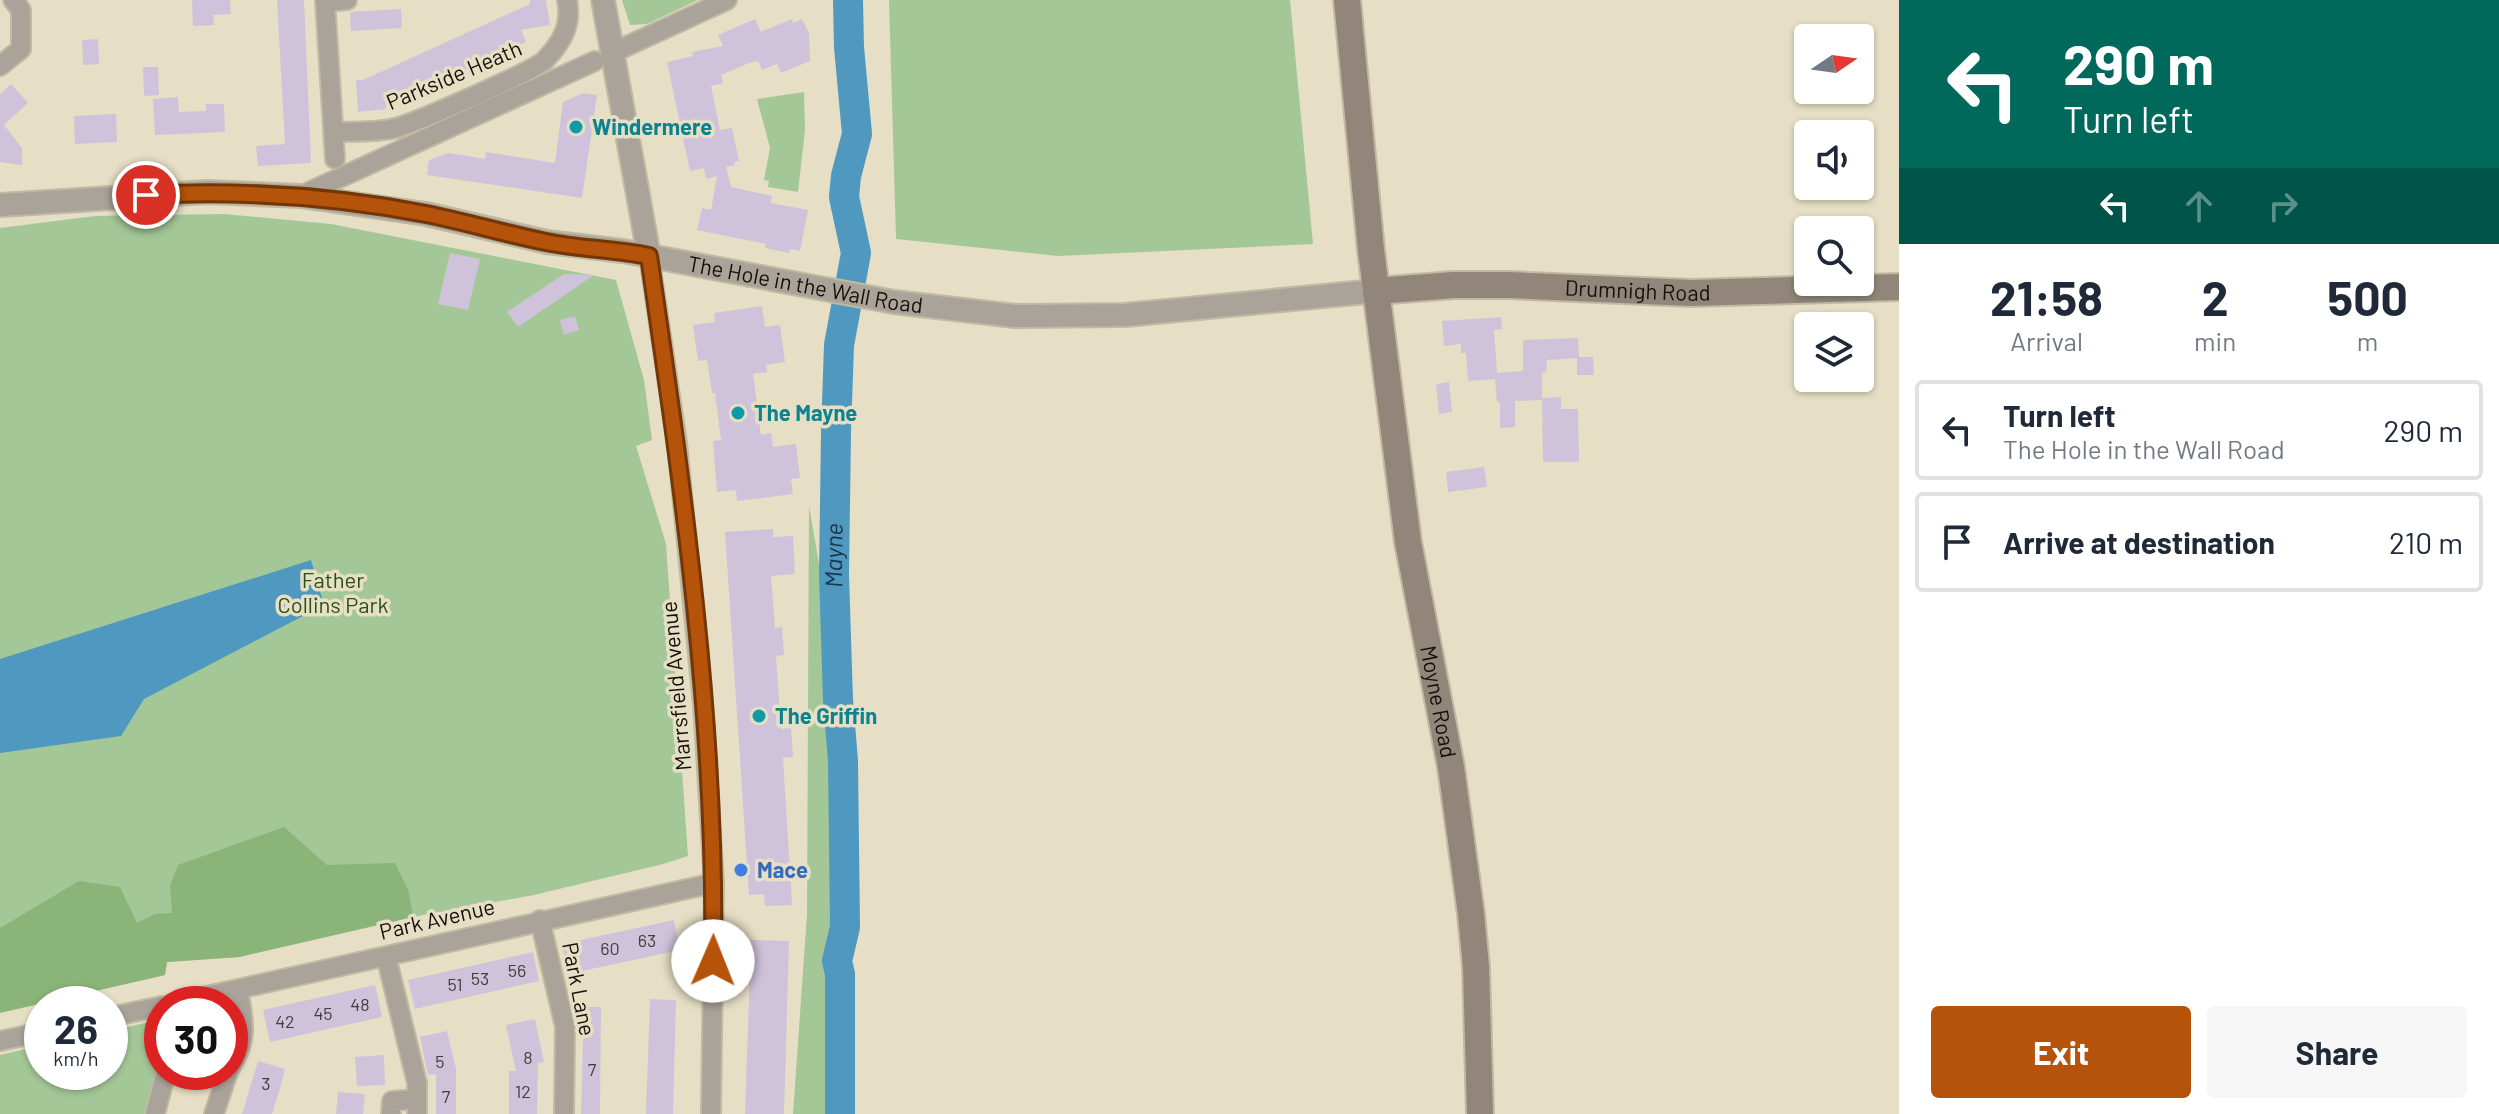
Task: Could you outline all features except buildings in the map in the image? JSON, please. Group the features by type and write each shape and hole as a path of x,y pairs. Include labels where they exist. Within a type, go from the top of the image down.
{"main road":[{"name":"Moyne Road","path":"1347,0 1376,291 1408,542 1451,767 1467,883 1476,967 1480,1114"},
{"name":"Drumnigh Road","path":"1376,291 1509,285 1691,293 1899,287"}],"street":[{"path":"0,66 21,49 21,10 13,0"},
{"path":"335,159 325,1 347,0"},
{"path":"567,0 570,13 562,39 578,50"},
{"path":"603,0 604,56 649,256"},
{"path":"300,196 727,0"},
{"name":"Parkside Heath","path":"334,132 400,127 543,62 562,39"},
{"name":"The Hole in the Wall Road","path":"0,205 207,192 300,196 426,214 547,242 623,251 894,302 1015,316 1125,315 1376,291"},
{"name":"Marrsfield Avenue","path":"649,256 684,499 703,705 714,883 711,1114"},
{"name":"Park Avenue","path":"248,987 714,883"},
{"name":"Park Lane","path":"540,920 565,1027 564,1114"},
{"path":"386,956 417,1083 417,1106 392,1101 391,1114"},
{"path":"0,1041 24,1036"},
{"path":"155,1114 161,1090"},
{"path":"214,1114 222,1090"}],"green space":[{"path":"622,0 698,0 647,24 630,25"},
{"path":"889,0 1290,0 1313,244 1058,256 896,239"},
{"path":"804,92 805,130 798,192 768,187 769,181 764,180 770,148 757,99"},
{"name":"Father Collins Park","path":"224,214 331,224 616,280 644,380 652,440 636,446 666,544 688,856 534,895 413,917 239,957 167,962 165,975 116,986 24,986 24,1007 0,1012 0,228 95,216"},
{"path":"809,506 823,587 842,895 840,1114 793,1114 807,914"},
{"path":"284,827 327,865 395,863 409,892 413,917 239,957 167,962 165,975 117,986 24,986 24,1007 0,1013 0,928 79,881 120,887 137,923 155,914 172,913 170,886 178,865"},
{"path":"144,1023 144,1090 154,1090 146,1114 0,1114 0,1055 24,1049 24,1090 128,1090 128,1027"}],"water":[{"path":"311,560 324,605 144,699 121,736 0,753 0,659"}],"waterway":[{"name":"Mayne","path":"840,1114 840,974 837,961 845,927 843,761 834,575 836,432 839,345 856,253 844,197 857,134 848,0"}],"place":[{"name":"Windermere","path":"576,127"},
{"name":"The Mayne","path":"738,413"},
{"name":"The Griffin","path":"759,716"},
{"name":"Mace","path":"741,870"}],"route":[{"path":"146,195 207,192 300,196 426,214 547,242 649,256 684,499 703,705 714,883 713,961"}]}
